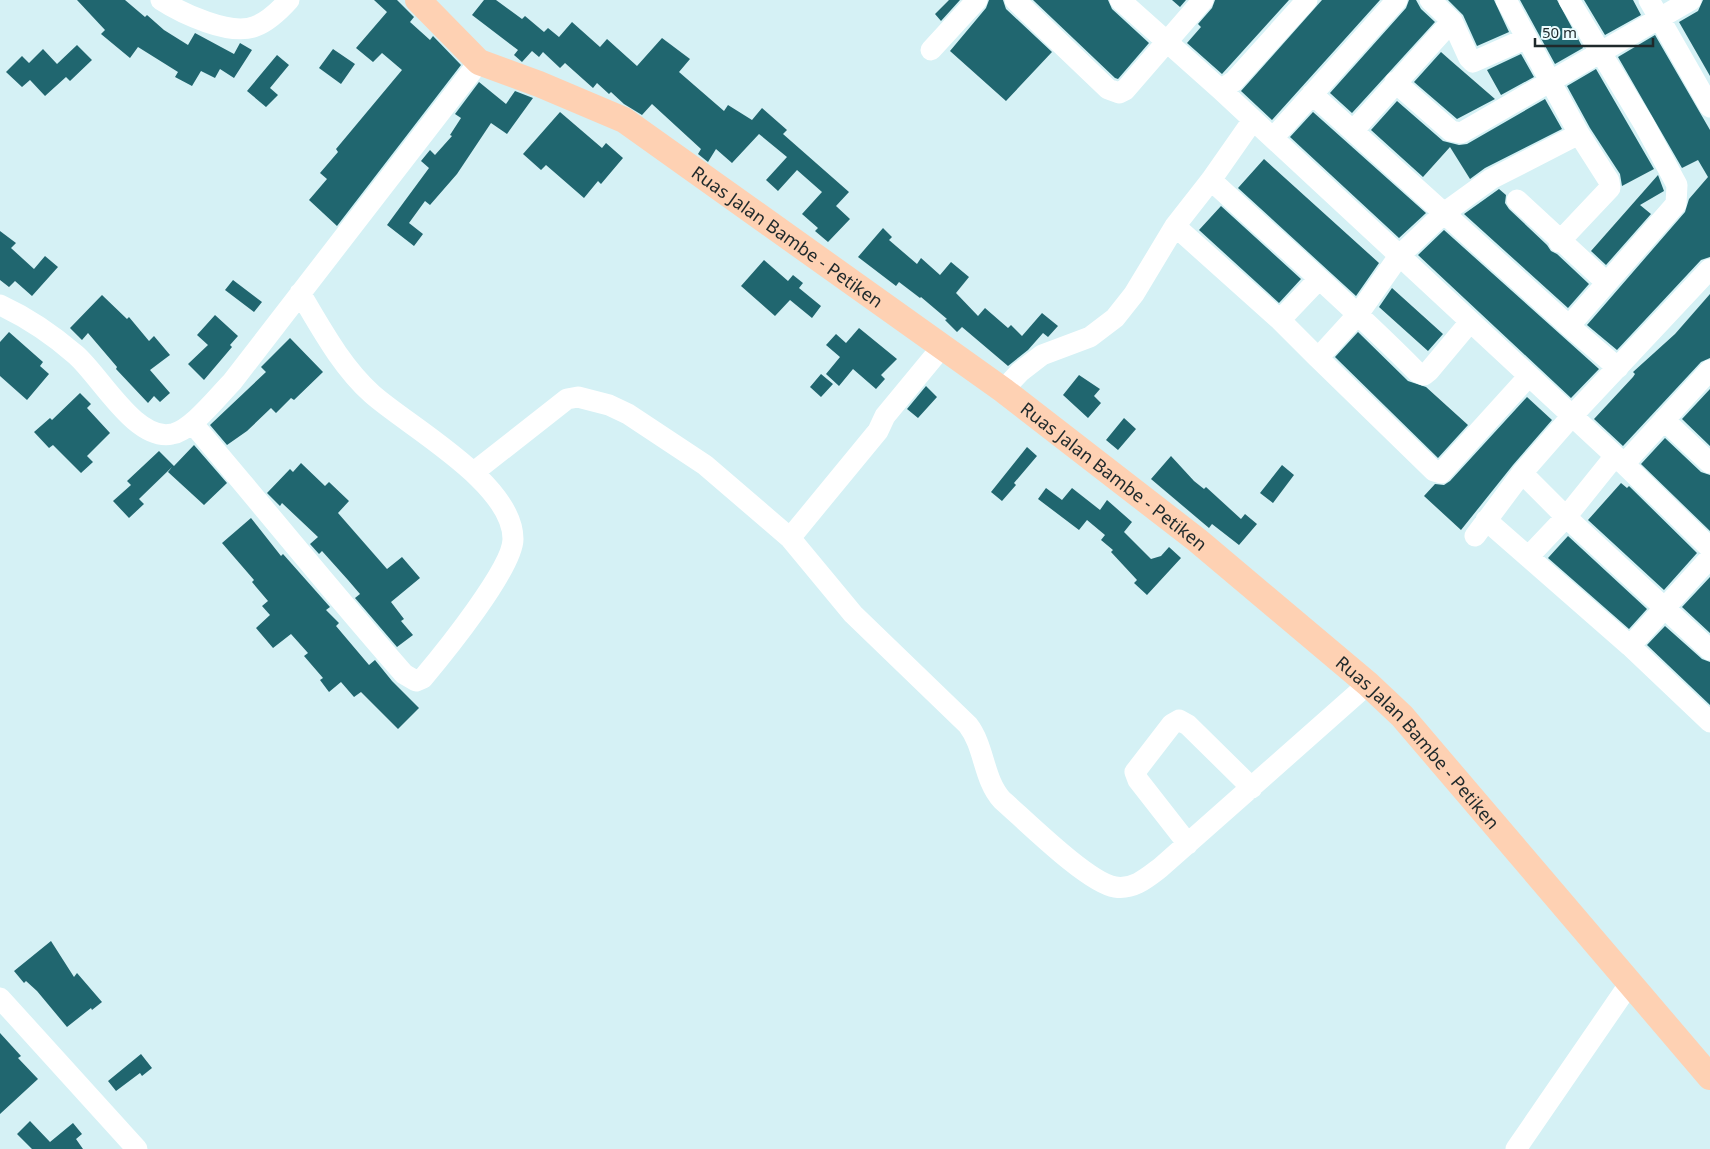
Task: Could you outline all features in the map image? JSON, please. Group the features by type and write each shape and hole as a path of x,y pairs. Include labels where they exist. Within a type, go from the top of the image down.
{"main road":[{"name":"Ruas Jalan Bambe - Petiken","path":"418,0 479,62 539,84 624,120 1004,390 1197,540 1368,684 1402,716 1710,1077"}],"street":[{"path":"160,0 179,12 195,18 239,28 254,27 275,14 289,0"},
{"path":"931,50 977,0"},
{"path":"1015,0 1114,92 1121,93 1203,0"},
{"path":"1120,0 1273,138 1619,460 1710,548"},
{"path":"1221,90 1234,81 1307,0"},
{"path":"1273,138 1397,0"},
{"path":"1430,0 1452,21 1469,58 1473,62 1527,38"},
{"path":"1506,0 1579,134 1609,181 1610,188 1559,242"},
{"path":"1568,326 1676,204 1678,192 1677,185 1644,124 1570,0"},
{"path":"1649,0 1710,108"},
{"path":"1396,82 1451,131 1458,134 1601,54 1692,0"},
{"path":"1352,130 1452,21"},
{"path":"0,305 54,338 77,356 131,417 150,432 163,435 174,434 192,423 232,382 479,62"},
{"path":"1312,94 1568,326 1618,368"},
{"path":"1004,390 1020,372 1042,356 1090,337 1115,318 1134,294 1175,226 1211,180 1253,120"},
{"path":"1318,358 1358,313 1399,256 1444,212 1491,179 1579,134"},
{"path":"1211,180 1358,313 1417,372 1424,375 1470,322"},
{"path":"1517,200 1559,242 1607,283"},
{"path":"1175,226 1280,320 1434,471 1441,473 1528,377"},
{"path":"1710,269 1571,417 1522,473 1481,528 1528,557 1630,646 1710,722"},
{"path":"1280,320 1319,279"},
{"path":"192,423 297,546 344,606 404,674 416,681 423,678 462,631 506,563 513,540 506,515 492,492 474,472 440,443 372,394 333,348 300,292"},
{"path":"790,538 878,431 885,416 942,347"},
{"path":"1528,557 1619,460 1664,420 1710,370"},
{"path":"474,472 567,399 578,397 592,399 628,414 705,465 790,538 853,614 968,725 974,733 992,786 1002,800 1082,869 1102,882 1116,888 1139,884 1188,844 1368,684"},
{"path":"1664,420 1710,463"},
{"path":"1522,473 1566,517 1710,650"},
{"path":"1630,646 1710,558"},
{"path":"1188,844 1138,780 1135,772 1172,724 1179,720 1184,722 1252,788"},
{"path":"1516,1149 1630,984"},
{"path":"0,998 137,1149"}],"building":[{"path":"77,0 125,0 145,17 147,15 164,30 188,45 195,33 234,54 240,43 252,50 234,78 220,69 215,78 201,71 192,86 175,77 178,72 138,47 130,58 101,34 105,30"},
{"path":"374,0 397,0 414,17 410,22 430,40 433,36 461,65 337,226 309,200 327,179 320,173 338,152 336,149 402,70 382,53 373,62 356,48 387,12"},
{"path":"484,0 496,0 522,19 525,16 544,32 548,28 559,37 572,22 600,47 607,39 637,66 662,38 690,59 679,72 724,111 728,105 752,120 762,108 787,130 783,134 849,192 836,206 850,219 828,242 815,231 818,228 802,214 822,192 797,170 778,191 766,180 787,157 759,134 732,163 716,149 708,162 698,154 701,149 652,104 642,115 624,104 611,92 609,94 597,83 593,88 565,63 560,68 543,52 539,57 532,51 522,62 514,55 518,50 472,15"},
{"path":"949,0 960,0 941,21 935,14"},
{"path":"989,0 1003,0 1006,9 1052,52 1006,101 950,51 986,8"},
{"path":"1033,0 1108,0 1112,9 1149,43 1118,79 1115,78"},
{"path":"1172,0 1186,0 1180,7"},
{"path":"1215,0 1289,0 1222,74 1187,43 1201,27 1198,24 1212,8"},
{"path":"1322,0 1380,0 1272,120 1241,91"},
{"path":"1409,0 1416,0 1421,9 1435,22 1352,113 1330,93 1406,8"},
{"path":"1448,0 1494,0 1509,32 1477,46 1463,15"},
{"path":"1520,0 1557,0 1583,48 1555,64"},
{"path":"1584,0 1633,0 1641,15 1605,35"},
{"path":"1703,0 1710,0 1710,76 1679,22 1698,11"},
{"path":"1655,35 1710,130 1710,257 1701,260 1617,350 1587,325 1685,212 1689,199 1708,177 1698,160 1682,168 1618,57"},
{"path":"77,45 92,60 70,81 66,77 45,96 30,80 22,87 6,72 22,56 29,63 43,49 57,64"},
{"path":"333,49 355,64 341,84 319,68"},
{"path":"1441,52 1495,99 1457,119 1414,82"},
{"path":"1521,54 1534,77 1501,95 1487,70"},
{"path":"277,55 289,65 270,88 278,95 266,107 247,91"},
{"path":"1596,69 1654,169 1622,186 1620,174 1590,128 1567,86"},
{"path":"479,82 506,104 515,91 533,98 507,134 491,123 457,174 430,205 425,201 409,223 423,234 414,246 387,225 429,168 421,161 430,150 435,155 452,136 450,135 461,118 455,114"},
{"path":"1545,99 1562,129 1485,168 1470,179 1450,147 1423,177 1371,130 1397,101 1443,141 1459,145 1467,144"},
{"path":"560,112 602,148 606,143 623,158 601,184 598,181 584,198 546,165 541,170 523,154"},
{"path":"1313,112 1426,213 1399,238 1290,137"},
{"path":"1264,159 1379,263 1356,296 1238,188"},
{"path":"1658,175 1664,191 1640,205 1651,214 1606,265 1591,251"},
{"path":"1499,189 1506,195 1505,203 1509,209 1551,251 1557,254 1589,284 1568,308 1464,214"},
{"path":"1221,206 1301,279 1279,303 1199,230"},
{"path":"883,228 892,237 889,240 917,264 921,258 940,275 951,262 969,277 956,293 978,316 985,308 1008,328 1011,325 1022,336 1042,313 1058,326 1048,337 1043,333 1028,350 1008,366 962,327 957,332 945,320 947,319 921,297 899,282 896,286 858,257"},
{"path":"1444,230 1599,369 1571,398 1418,255"},
{"path":"0,231 16,243 11,248 34,269 45,256 58,267 32,296 15,281 9,287 0,280"},
{"path":"764,260 788,281 793,275 803,283 799,288 821,306 812,318 790,300 775,316 741,286"},
{"path":"233,280 262,302 254,312 225,290"},
{"path":"1392,288 1443,334 1428,351 1379,307"},
{"path":"1710,294 1710,358 1701,362 1623,446 1594,419 1633,377 1635,374 1633,372 1675,334"},
{"path":"102,295 127,319 129,317 149,341 154,336 170,355 150,370 170,393 160,402 154,396 148,403 116,369 117,367 88,333 82,340 70,328"},
{"path":"215,315 238,336 230,345 232,347 204,380 188,364 208,345 197,335"},
{"path":"859,328 897,359 881,375 885,379 876,389 853,369 839,386 826,374 840,357 826,345 836,334 846,343"},
{"path":"9,332 43,362 40,366 49,374 27,400 0,376 0,342"},
{"path":"1358,332 1408,381 1426,387 1468,425 1438,458 1335,357"},
{"path":"290,338 323,372 294,400 291,398 276,413 271,408 247,431 227,445 210,425 266,372 261,367"},
{"path":"821,374 833,384 821,397 810,387"},
{"path":"1079,375 1100,389 1094,396 1101,403 1088,418 1063,395"},
{"path":"926,386 937,397 918,418 907,409"},
{"path":"1710,389 1710,446 1682,419"},
{"path":"80,393 91,404 87,408 110,433 87,456 93,462 81,473 53,445 49,448 34,432 50,418 52,420"},
{"path":"1527,397 1552,420 1461,530 1424,496 1435,484 1444,485 1450,481"},
{"path":"1124,418 1136,429 1118,450 1106,440"},
{"path":"1665,438 1701,472 1710,475 1710,531 1641,464"},
{"path":"194,445 227,483 204,505 168,472 172,467 139,499 144,504 129,518 113,501 131,485 127,481 159,451 174,466"},
{"path":"1027,447 1037,456 1014,483 1016,485 1002,501 991,492"},
{"path":"1171,456 1194,481 1204,489 1206,487 1241,519 1245,514 1257,524 1239,545 1212,524 1209,528 1151,479"},
{"path":"301,463 325,486 329,482 349,501 338,513 387,569 402,557 420,578 391,602 404,619 401,621 413,635 397,647 355,598 360,594 322,551 319,554 310,544 318,537 282,503 280,506 267,493 290,469 293,472"},
{"path":"1282,465 1294,475 1273,503 1260,493"},
{"path":"1621,483 1627,488 1629,486 1697,553 1664,590 1588,520"},
{"path":"1046,488 1062,500 1072,488 1100,510 1107,500 1132,522 1124,532 1151,559 1161,556 1169,547 1181,558 1147,595 1134,583 1137,580 1111,552 1113,550 1101,540 1105,535 1087,520 1079,530 1038,499"},
{"path":"251,518 281,556 283,554 330,607 326,610 339,623 336,626 369,665 375,660 392,681 419,708 398,729 361,692 354,697 341,682 329,692 320,680 323,678 304,656 308,653 291,634 273,648 256,628 270,615 262,606 268,601 252,582 254,580 222,543"},
{"path":"1568,536 1647,609 1629,629 1548,558"},
{"path":"1710,577 1710,633 1682,607"},
{"path":"1665,626 1702,659 1710,662 1710,705 1647,645"},
{"path":"51,941 74,977 77,973 102,1002 92,1010 91,1008 67,1027 37,991 26,981 24,983 14,971"},
{"path":"0,1033 21,1056 18,1058 38,1079 0,1114"},
{"path":"141,1054 152,1068 142,1076 140,1073 116,1091 108,1081"},
{"path":"30,1121 50,1142 73,1123 82,1134 76,1139 83,1149 32,1149 17,1134"}]}
